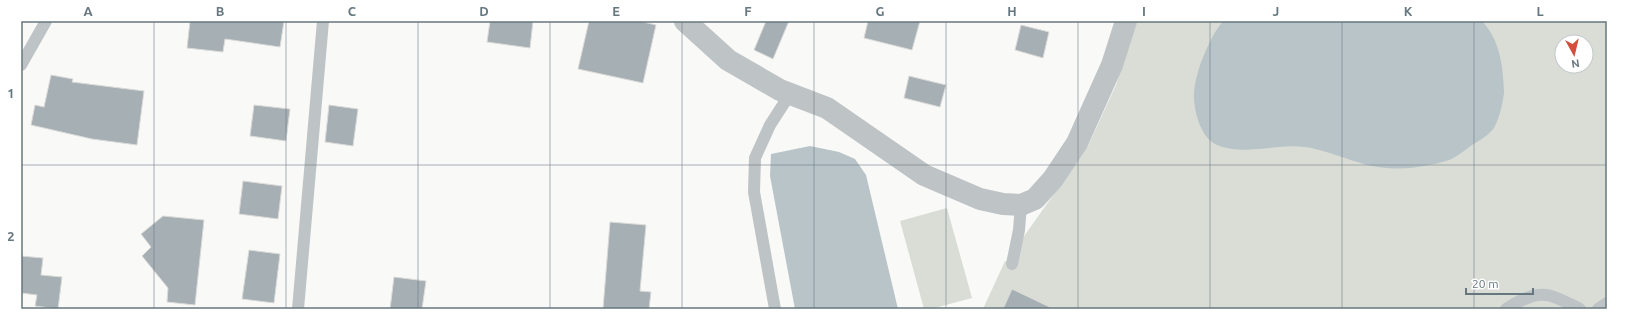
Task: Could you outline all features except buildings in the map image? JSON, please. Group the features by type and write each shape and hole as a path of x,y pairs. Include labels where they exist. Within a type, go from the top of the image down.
{"street":[{"path":"686,21 728,60 780,90 827,108 924,175 980,199 1003,204 1021,204 1035,199 1053,179 1077,143 1112,64 1126,21"}],"lane":[{"path":"21,65 46,21"},
{"path":"298,309 323,21"},
{"path":"775,309 754,192 755,158 770,125 790,94"},
{"path":"1012,264 1019,230 1021,204"},
{"path":"1506,309 1533,295 1546,294 1580,309"},
{"path":"1598,309 1607,303"}],"shaded area":[{"path":"1137,21 1607,21 1607,309 983,309 1005,261 1012,264 1022,239 1088,146 1116,85"},
{"path":"1223,21 1482,21 1493,36 1497,45 1503,72 1504,91 1498,119 1488,135 1455,157 1434,164 1410,168 1376,167 1305,147 1287,146 1241,150 1219,146 1208,138 1198,121 1194,96 1199,67 1208,46"},
{"path":"810,146 839,152 855,159 866,175 898,309 795,309 770,176 771,154"},
{"path":"947,208 972,298 931,309 924,309 900,221"}]}
